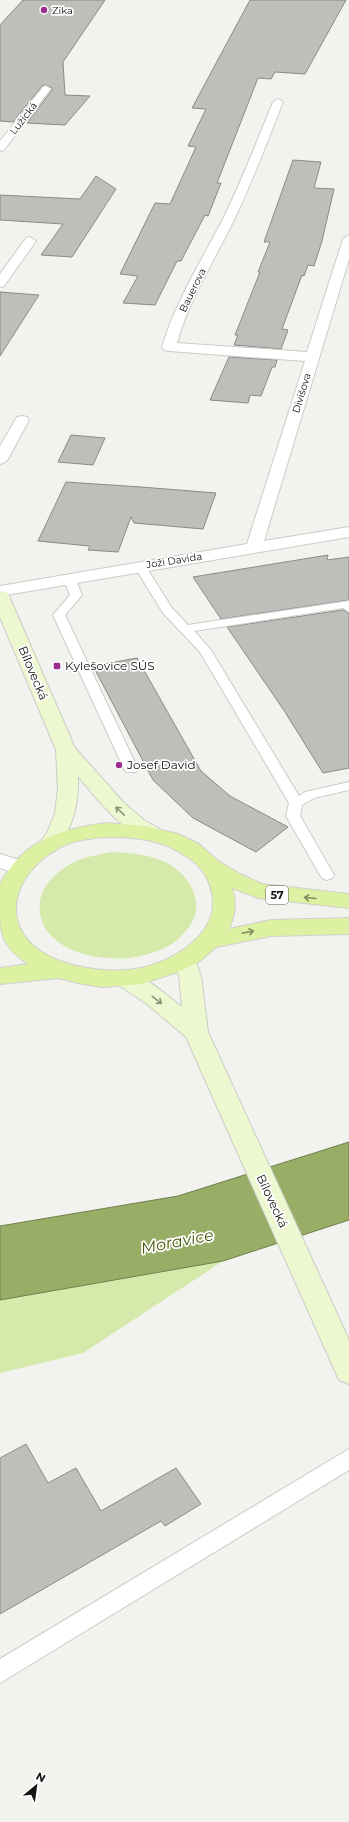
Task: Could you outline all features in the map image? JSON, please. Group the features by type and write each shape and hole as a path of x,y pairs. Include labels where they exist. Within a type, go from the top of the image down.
{"main road":[{"name":"Bílovecká","path":"0,596 66,750 126,816 151,833"},
{"name":"Bílovecká","path":"48,846 61,829 66,811 68,785 66,750"},
{"name":"Bílovecká","path":"106,830 129,830 151,833 179,842 191,849 211,866 221,884 225,904 221,923 210,940 185,960 157,972 125,978 91,978 60,970 38,959 20,944 9,927 2,911 7,890 12,880 20,868 33,856 48,846 75,835 106,830"},
{"name":"57","path":"211,866 232,879 258,891 349,902"},
{"name":"57","path":"210,940 271,928 349,926"},
{"path":"185,960 190,976 196,1032"},
{"name":"57","path":"0,976 26,972 60,970"},
{"path":"125,978 155,998 196,1032"},
{"name":"Bílovecká","path":"196,1032 349,1371"}],"street":[{"name":"Lužická","path":"0,148 46,89"},
{"name":"Bauerova","path":"278,102 233,212 199,275 173,331 169,347 313,357"},
{"name":"Divišova","path":"254,547 349,239"},
{"path":"0,283 30,241"},
{"path":"0,459 22,420"},
{"name":"Joži Davida","path":"0,591 69,578 349,532"},
{"path":"0,861 20,868"}],"lane":[{"path":"140,566 167,610 205,650 296,803 293,816 327,876"},
{"path":"69,578 76,595 59,615 131,769"},
{"path":"185,629 346,604 349,608"},
{"path":"296,803 310,795 349,786"},
{"path":"0,1672 349,1459"}],"shaded area":[{"path":"113,852 143,855 160,860 178,870 191,886 195,895 195,914 187,930 171,945 156,952 141,956 108,958 91,956 74,951 59,943 48,932 41,918 40,901 43,890 49,881 62,869 77,860"},
{"path":"223,1261 83,1353 0,1373 0,1300"}],"water":[{"name":"Moravice","path":"349,1142 349,1220 223,1261 0,1300 0,1226 178,1196"}],"building":[{"path":"23,0 105,0 63,62 65,95 90,96 65,125 27,123 52,90 52,88 46,85 42,86 13,122 0,121 0,25"},
{"path":"250,0 346,0 305,74 275,72 271,79 258,78 217,183 221,183 208,216 205,215 181,261 177,261 155,305 123,303 138,276 120,274 155,203 170,204 196,147 188,146 206,109 192,108"},
{"path":"293,160 321,162 314,188 334,189 322,241 314,266 308,265 304,276 302,275 282,329 288,330 281,349 234,345 238,335 235,335 260,272 258,272 270,242 264,242"},
{"path":"96,176 116,189 72,257 41,255 63,224 0,220 0,195 80,199"},
{"path":"0,292 39,295 0,356"},
{"path":"229,357 277,360 275,367 272,367 261,396 250,395 248,403 210,400"},
{"path":"71,435 105,438 93,465 58,462"},
{"path":"66,482 216,493 203,529 134,523 131,517 118,552 88,550 90,546 38,541"},
{"path":"328,555 327,560 349,557 349,600 221,619 193,577"},
{"path":"343,610 349,613 349,768 323,773 285,712 227,627"},
{"path":"137,658 201,771 230,796 288,827 256,852 193,818 153,780 93,666"},
{"path":"26,1444 48,1483 76,1468 101,1511 176,1468 201,1504 165,1526 161,1521 0,1614 0,1458"}],"place":[{"name":"Zika","path":"44,10"},
{"name":"Kylešovice SÚS","path":"57,666"},
{"name":"Josef David","path":"119,765"}]}
